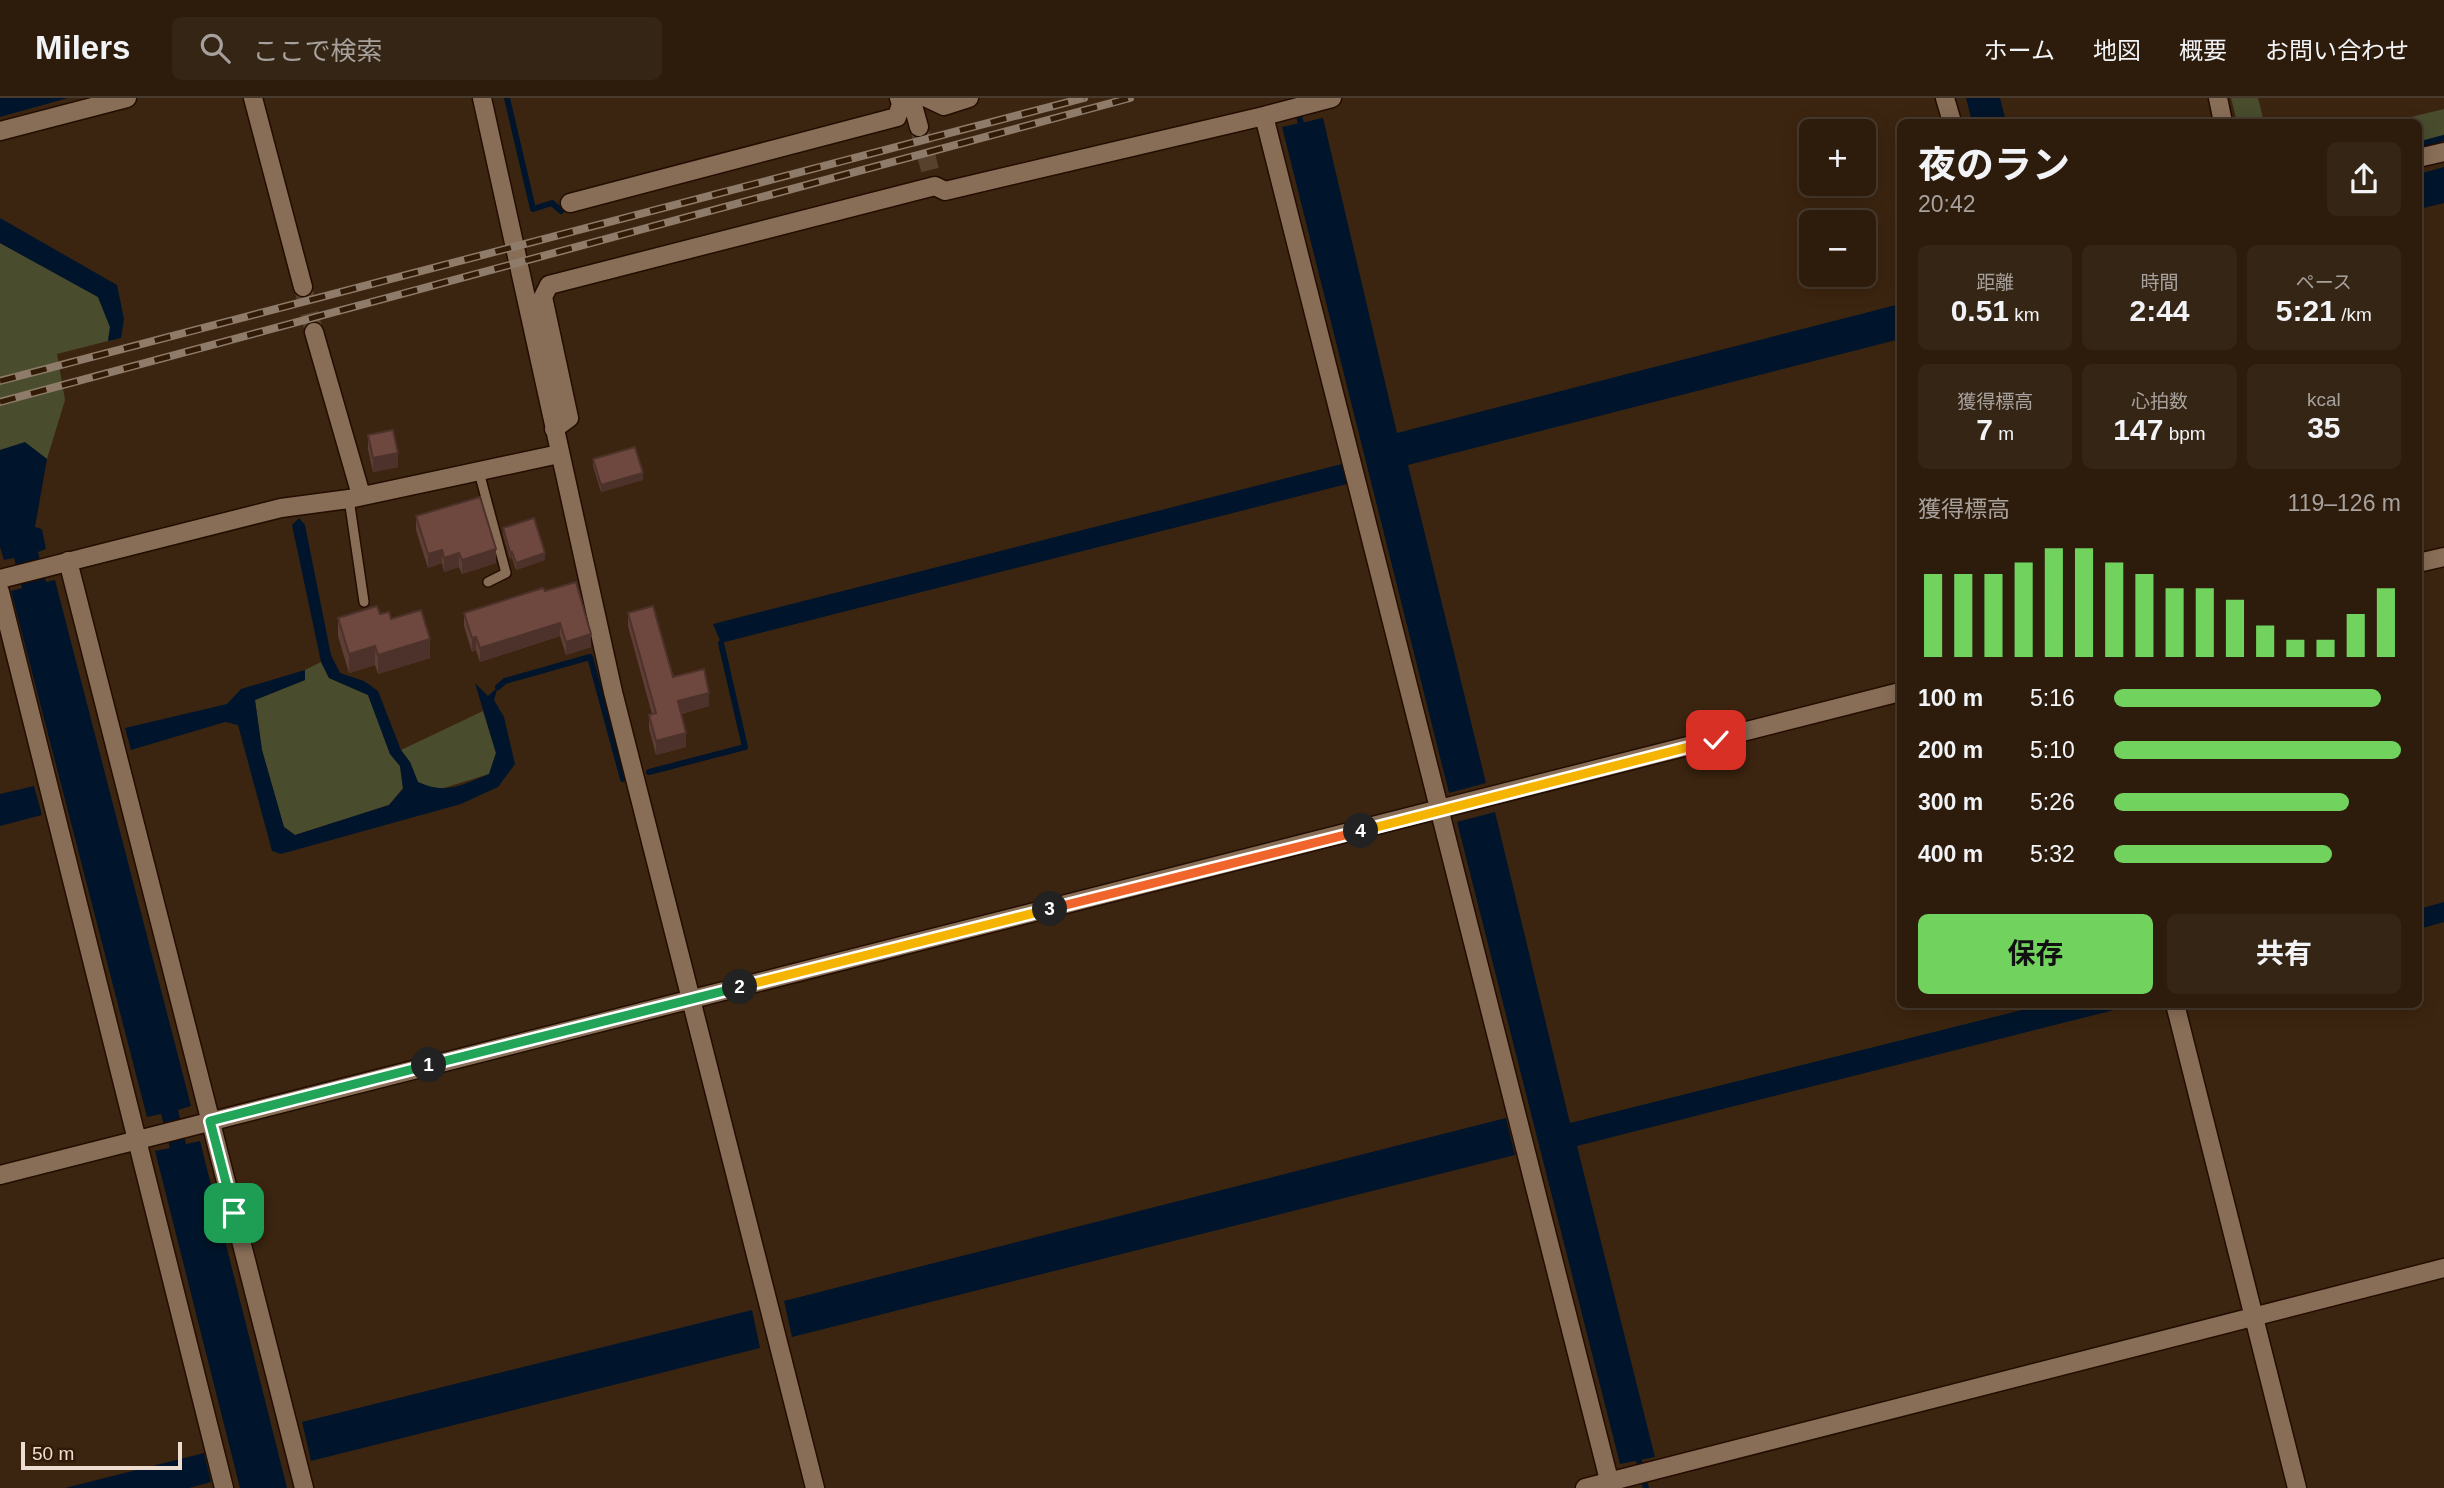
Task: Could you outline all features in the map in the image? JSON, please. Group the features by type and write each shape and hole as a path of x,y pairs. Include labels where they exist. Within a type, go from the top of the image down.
{"street":[{"path":"0,131 127,98"},
{"path":"253,98 303,288"},
{"path":"482,98 613,692 815,1488"},
{"path":"570,203 897,117 901,104 899,98"},
{"path":"911,98 919,127"},
{"path":"927,98 944,106 970,98"},
{"path":"554,429 569,418 543,297 549,285 933,178 945,191 1287,111 1332,98"},
{"path":"1945,98 1950,119"},
{"path":"2218,98 2223,119"},
{"path":"1264,116 1610,1485"},
{"path":"2422,157 2444,152"},
{"path":"314,332 355,497"},
{"path":"6,578 281,508 355,497 559,454"},
{"path":"2422,562 2444,557"},
{"path":"59,563 210,1121 304,1488"},
{"path":"0,592 224,1488"},
{"path":"0,1175 1897,693"},
{"path":"2176,1008 2297,1488"},
{"path":"1585,1488 1610,1485 1631,1476 2444,1268"}],"lane":[{"path":"479,472 506,573 488,582"},
{"path":"355,497 364,602"}],"green space":[{"path":"2231,98 2258,98 2263,119 2236,119"},
{"path":"2444,109 2444,136 2422,141 2422,119 2402,119"},
{"path":"0,243 98,297 110,327 108,341 57,354 65,400 47,459 25,443 0,450"},
{"path":"321,662 329,678 368,695 390,754 400,766 403,788 389,805 295,835 284,827 262,750 255,700 305,680 305,670"},
{"path":"483,711 496,753 489,774 437,790 418,782 410,762 401,750"}],"water":[{"path":"0,98 68,98 0,117"},
{"path":"1966,98 2000,98 2005,119 1971,119"},
{"path":"1323,118 1397,433 1897,305 1897,340 1408,465 1486,783 1449,793 1282,127"},
{"path":"2444,167 2444,203 2422,208 2422,173"},
{"path":"0,218 117,285 124,319 121,338 108,341 110,327 98,297 0,243"},
{"path":"25,442 47,459 35,527 42,529 46,549 38,552 46,582 55,580 191,1106 178,1110 186,1144 200,1141 287,1488 240,1488 155,1151 170,1148 161,1114 147,1117 11,591 22,588 14,558 4,560 0,547 0,450"},
{"path":"1342,464 1347,484 721,643 713,624"},
{"path":"299,518 305,525 331,655 340,673 364,681 378,691 401,750 410,762 418,782 446,788 462,785 489,774 496,753 475,683 488,696 498,687 494,700 504,717 515,764 498,787 461,804 281,854 272,851 238,725 225,722 131,750 125,728 227,704 241,689 305,670 305,680 255,700 262,750 284,827 295,835 389,805 403,789 400,766 390,754 368,695 329,678 321,662 292,525"},
{"path":"34,786 42,815 0,826 0,794"},
{"path":"1495,812 1570,1123 2030,1008 2122,1008 1577,1146 1655,1457 1620,1464 1457,822"},
{"path":"2444,902 2444,922 2422,928 2422,908"},
{"path":"1506,1118 1515,1155 792,1337 784,1301"},
{"path":"752,1310 760,1348 311,1461 302,1422"},
{"path":"204,1453 211,1482 189,1488 65,1488"}],"building":[{"path":"393,430 398,453 373,458 368,435"},
{"path":"635,447 643,473 601,485 593,459"},
{"path":"480,497 496,549 462,560 459,553 444,558 442,550 428,554 416,516"},
{"path":"534,518 545,553 516,563 503,528"},
{"path":"576,582 591,634 566,642 560,623 480,648 476,637 472,638 464,613 543,588 545,591"},
{"path":"377,606 380,614 389,612 391,619 421,610 430,639 378,655 375,646 349,654 338,618"},
{"path":"653,606 673,677 704,669 709,693 678,701 686,733 656,741 649,715 656,713 628,613"}],"waterway":[{"path":"507,98 533,209 552,203 561,211"},
{"path":"1294,98 1303,131"},
{"path":"2422,144 2444,138"},
{"path":"649,772 745,747 721,643"},
{"path":"498,687 505,681 590,657 623,779"},
{"path":"1637,1453 1646,1488"}],"tunnel":[{"path":"919,127 930,170"},
{"path":"303,287 314,332"}],"railway":[{"path":"0,381 1084,98"},
{"path":"0,402 1130,98"}],"route":[{"path":"234,1213 210,1121 1716,740"}]}
